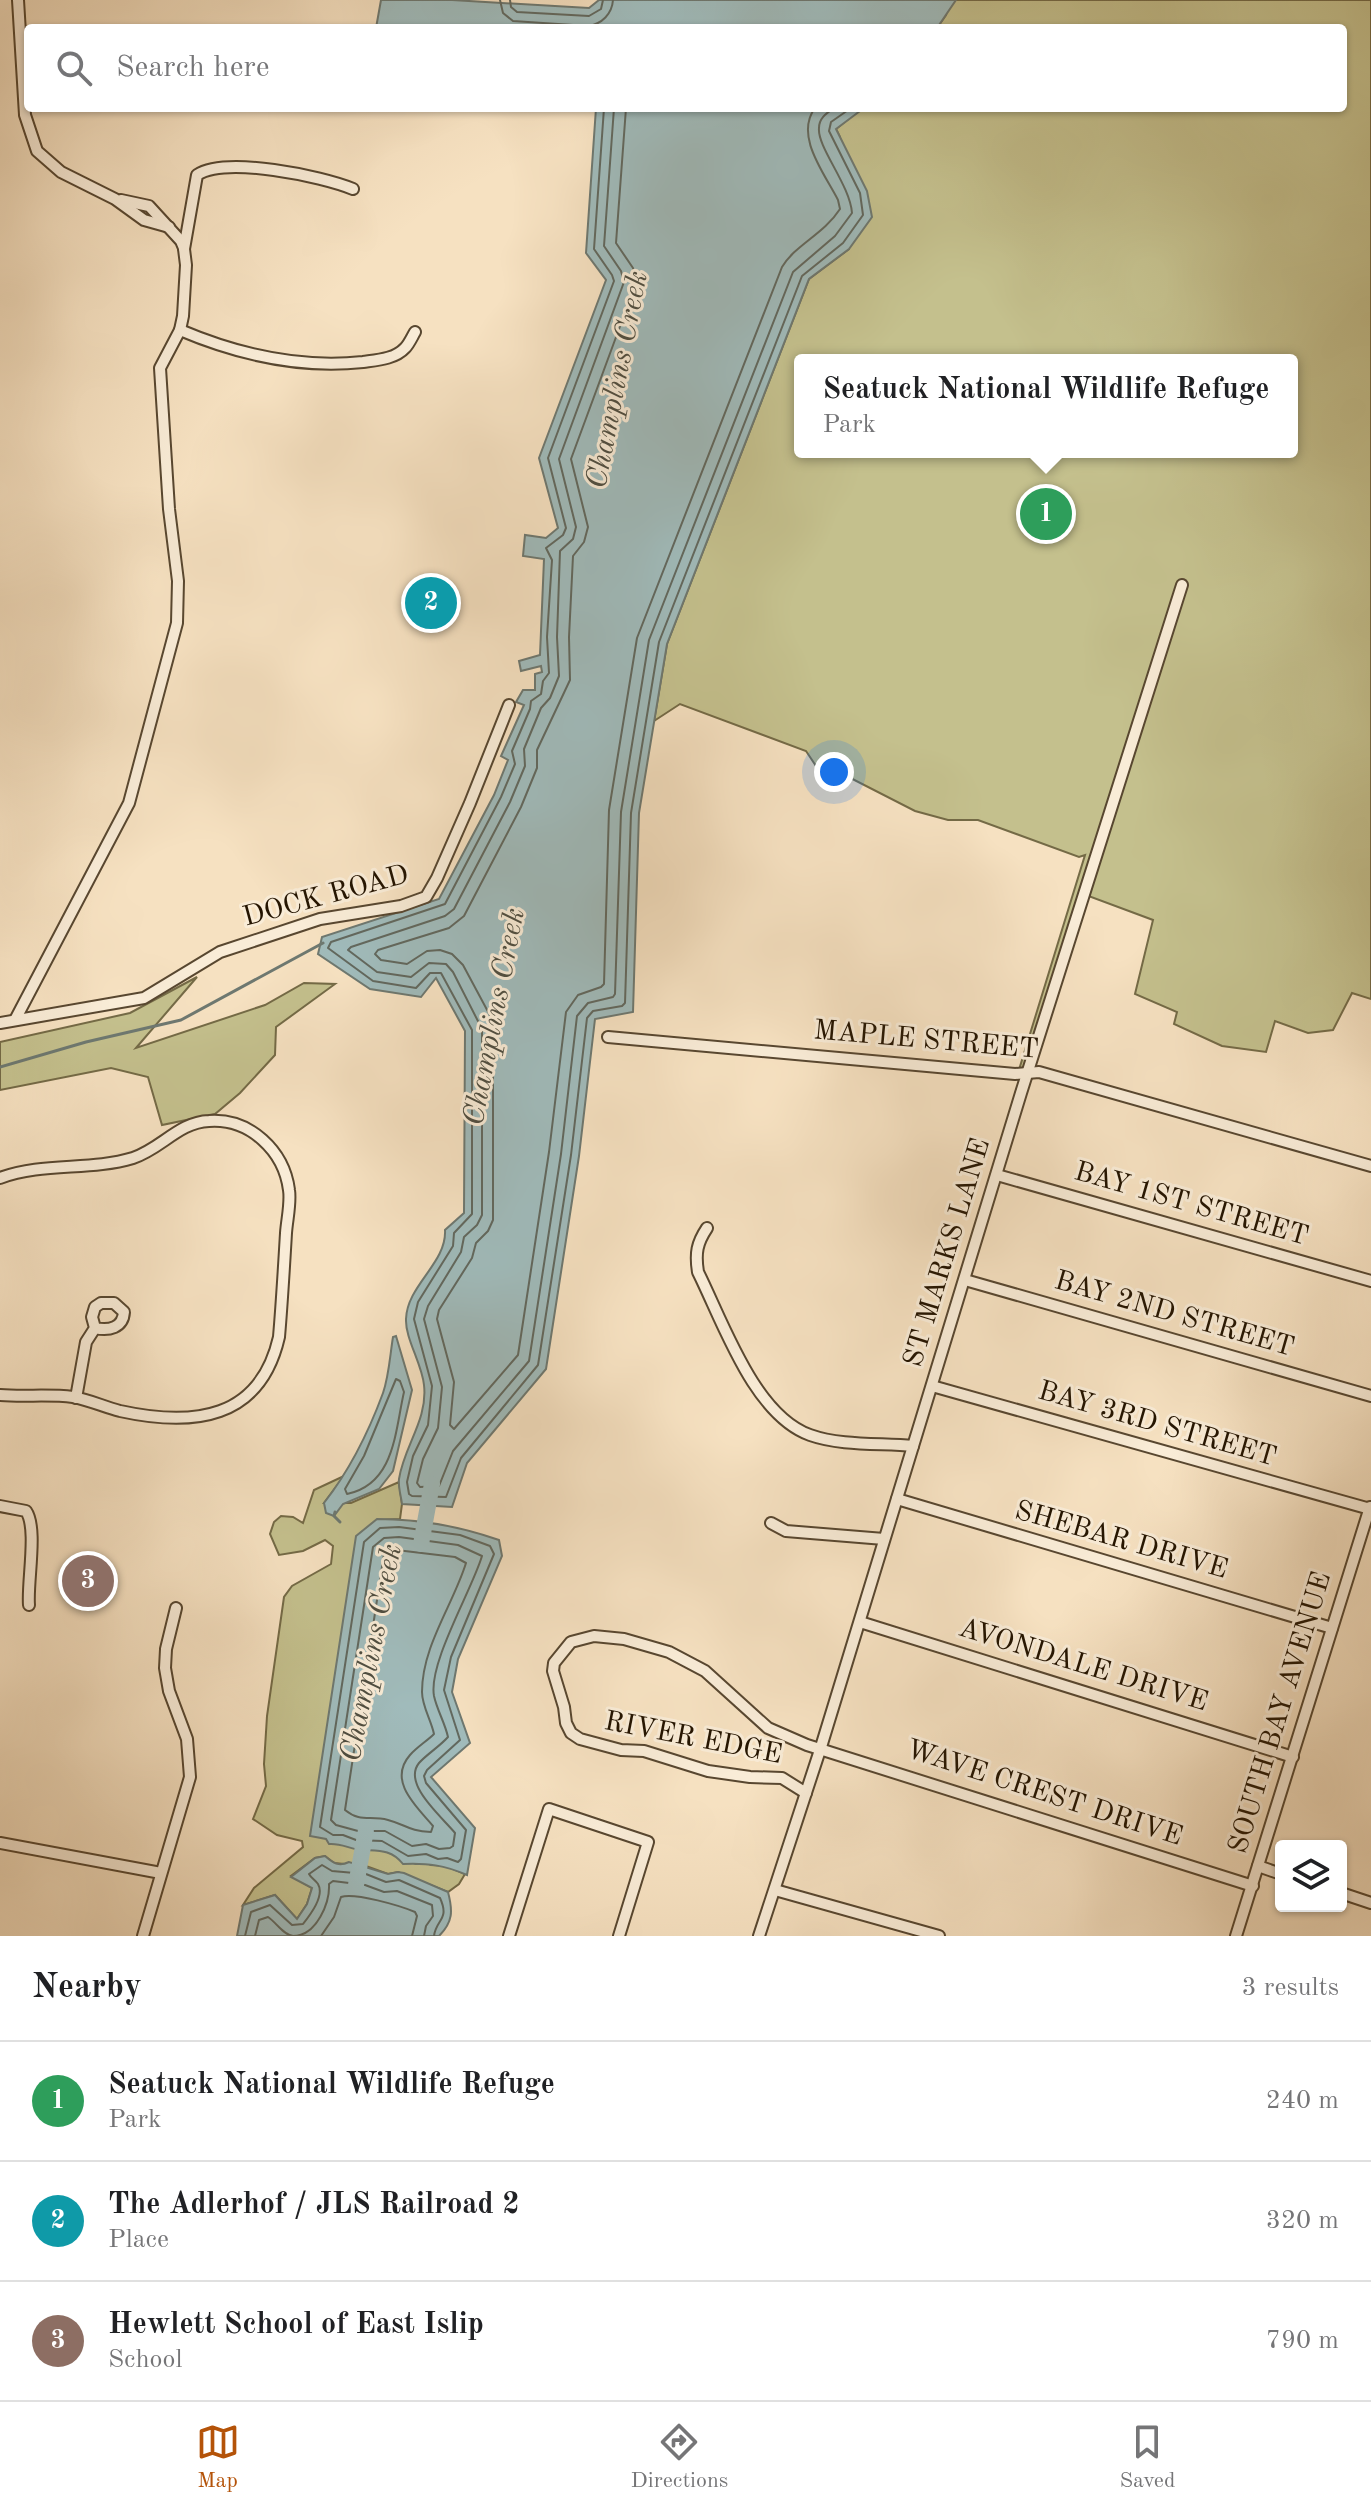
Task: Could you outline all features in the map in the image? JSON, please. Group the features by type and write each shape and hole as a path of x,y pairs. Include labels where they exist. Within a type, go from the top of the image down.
{"street":[{"path":"18,0 24,99"},
{"path":"25,112 37,151 46,161 115,199 149,206 184,249"},
{"path":"15,1020 129,803 174,635 178,581 169,509 160,368 180,330 186,265 184,249 197,175 215,168 235,167 312,176 353,189"},
{"path":"180,330 267,359 332,365 395,355 404,349 415,332"},
{"name":"ST MARKS LANE","path":"759,1936 821,1747 1182,585"},
{"name":"DOCK ROAD","path":"0,1023 144,998 220,952 320,919 401,906 426,897 437,878 509,705"},
{"name":"MAPLE STREET","path":"608,1037 1015,1074 1039,1072 1371,1166"},
{"path":"0,1178 34,1169 134,1158 187,1125 209,1120 229,1122 250,1130 269,1144 283,1165 290,1192 279,1337 274,1359 259,1385 240,1402 219,1413 190,1419 120,1411 76,1398 0,1395"},
{"name":"BAY 1ST STREET","path":"997,1175 1371,1281"},
{"path":"707,1228 698,1241 695,1254 698,1272 766,1405 785,1422 808,1435 829,1440 913,1446"},
{"name":"BAY 2ND STREET","path":"965,1280 1371,1396"},
{"path":"76,1398 86,1342 95,1328"},
{"name":"BAY 3RD STREET","path":"932,1386 1370,1507"},
{"name":"SHEBAR DRIVE","path":"897,1499 1332,1628"},
{"path":"1,1506 26,1511 33,1525 27,1584 29,1605"},
{"name":"SOUTH BAY AVENUE","path":"1236,1936 1370,1507"},
{"path":"771,1523 786,1531 884,1539"},
{"path":"143,1936 190,1777 187,1739 169,1691 165,1668 166,1649 176,1608"},
{"name":"AVONDALE DRIVE","path":"860,1622 1293,1757"},
{"name":"RIVER EDGE","path":"806,1793 782,1778 708,1771 644,1751 621,1750 580,1739 571,1733 566,1723 553,1671 554,1663 571,1642 594,1636 624,1639 669,1652 705,1671 768,1728 807,1745 821,1747"},
{"name":"WAVE CREST DRIVE","path":"821,1747 1253,1886"},
{"path":"509,1936 549,1809 648,1842 619,1936"},
{"path":"0,1843 161,1873"},
{"path":"1258,1866 1275,1872"},
{"path":"775,1890 939,1936"},
{"path":"1347,1895 1371,1903"}],"shaded area":[{"path":"950,0 1371,0 1371,999 1352,993 1333,1030 1308,1033 1275,1021 1266,1052 1222,1046 1174,1024 1177,1012 1135,994 1153,920 1086,895 1030,1068 1018,1073 1085,855 1079,857 978,820 948,820 915,811 831,768 816,766 806,751 680,704 654,721 667,644 809,279 849,249 840,137 836,129 857,112 1347,112 1347,24 940,24"},
{"path":"197,977 136,1048 265,1005 304,983 335,984 276,1027 275,1055 240,1093 215,1114 162,1125 148,1077 111,1068 0,1090 0,1042 130,1013"},
{"path":"344,1476 324,1503 351,1503 399,1482 402,1504 400,1519 377,1520 341,1843 362,1850 380,1849 416,1864 425,1862 446,1866 465,1874 459,1884 448,1892 398,1872 388,1874 366,1866 334,1863 325,1856 315,1858 291,1876 312,1888 307,1904 297,1919 275,1895 243,1905 254,1888 303,1847 302,1841 277,1835 253,1819 266,1786 267,1716 284,1597 292,1586 331,1564 333,1546 325,1540 303,1551 279,1555 270,1534 274,1522 281,1516 293,1517 303,1523 314,1490"}],"water":[{"path":"381,0 452,0 589,8 599,0 956,0 940,24 377,24"},
{"path":"596,112 859,112 836,129 867,191 872,217 849,249 809,279 667,644 639,813 633,1012 595,1019 579,1156 546,1369 467,1463 452,1507 402,1504 399,1479 424,1398 423,1377 406,1326 408,1307 440,1253 445,1230 464,1213 465,1031 436,978 421,997 370,989 318,954 322,937 439,899 494,795 508,760 501,756 524,705 516,702 523,690 535,690 535,674 542,672 541,666 521,671 519,661 540,655 544,559 523,556 525,535 546,538 558,528 539,458 606,280 586,253"},
{"path":"396,1336 412,1390 393,1471 379,1489 343,1504 334,1516 326,1513 324,1503 350,1464 371,1422 385,1386 393,1337"},
{"path":"377,1519 439,1524 499,1540 502,1556 458,1659 452,1692 470,1743 431,1777 475,1828 467,1875 436,1865 403,1864 384,1852 329,1844 326,1839 310,1836 356,1536"},
{"path":"325,1856 339,1864 349,1862 388,1874 404,1873 448,1892 451,1911 447,1926 439,1936 237,1936 243,1905 275,1895 297,1919 307,1904 312,1888 291,1877 315,1858"}],"waterway":[{"path":"0,1067 86,1042 181,1020 323,943"},
{"name":"Champlins Creek","path":"421,1544 432,1484"},
{"path":"335,1512 334,1516 340,1522"},
{"name":"Champlins Creek","path":"356,1885 366,1830"}],"place":[{"name":"Seatuck National Wildlife Refuge","path":"1046,514"},
{"name":"The Adlerhof / JLS Railroad 2","path":"431,603"},
{"name":"Hewlett School of East Islip","path":"88,1581"}]}
